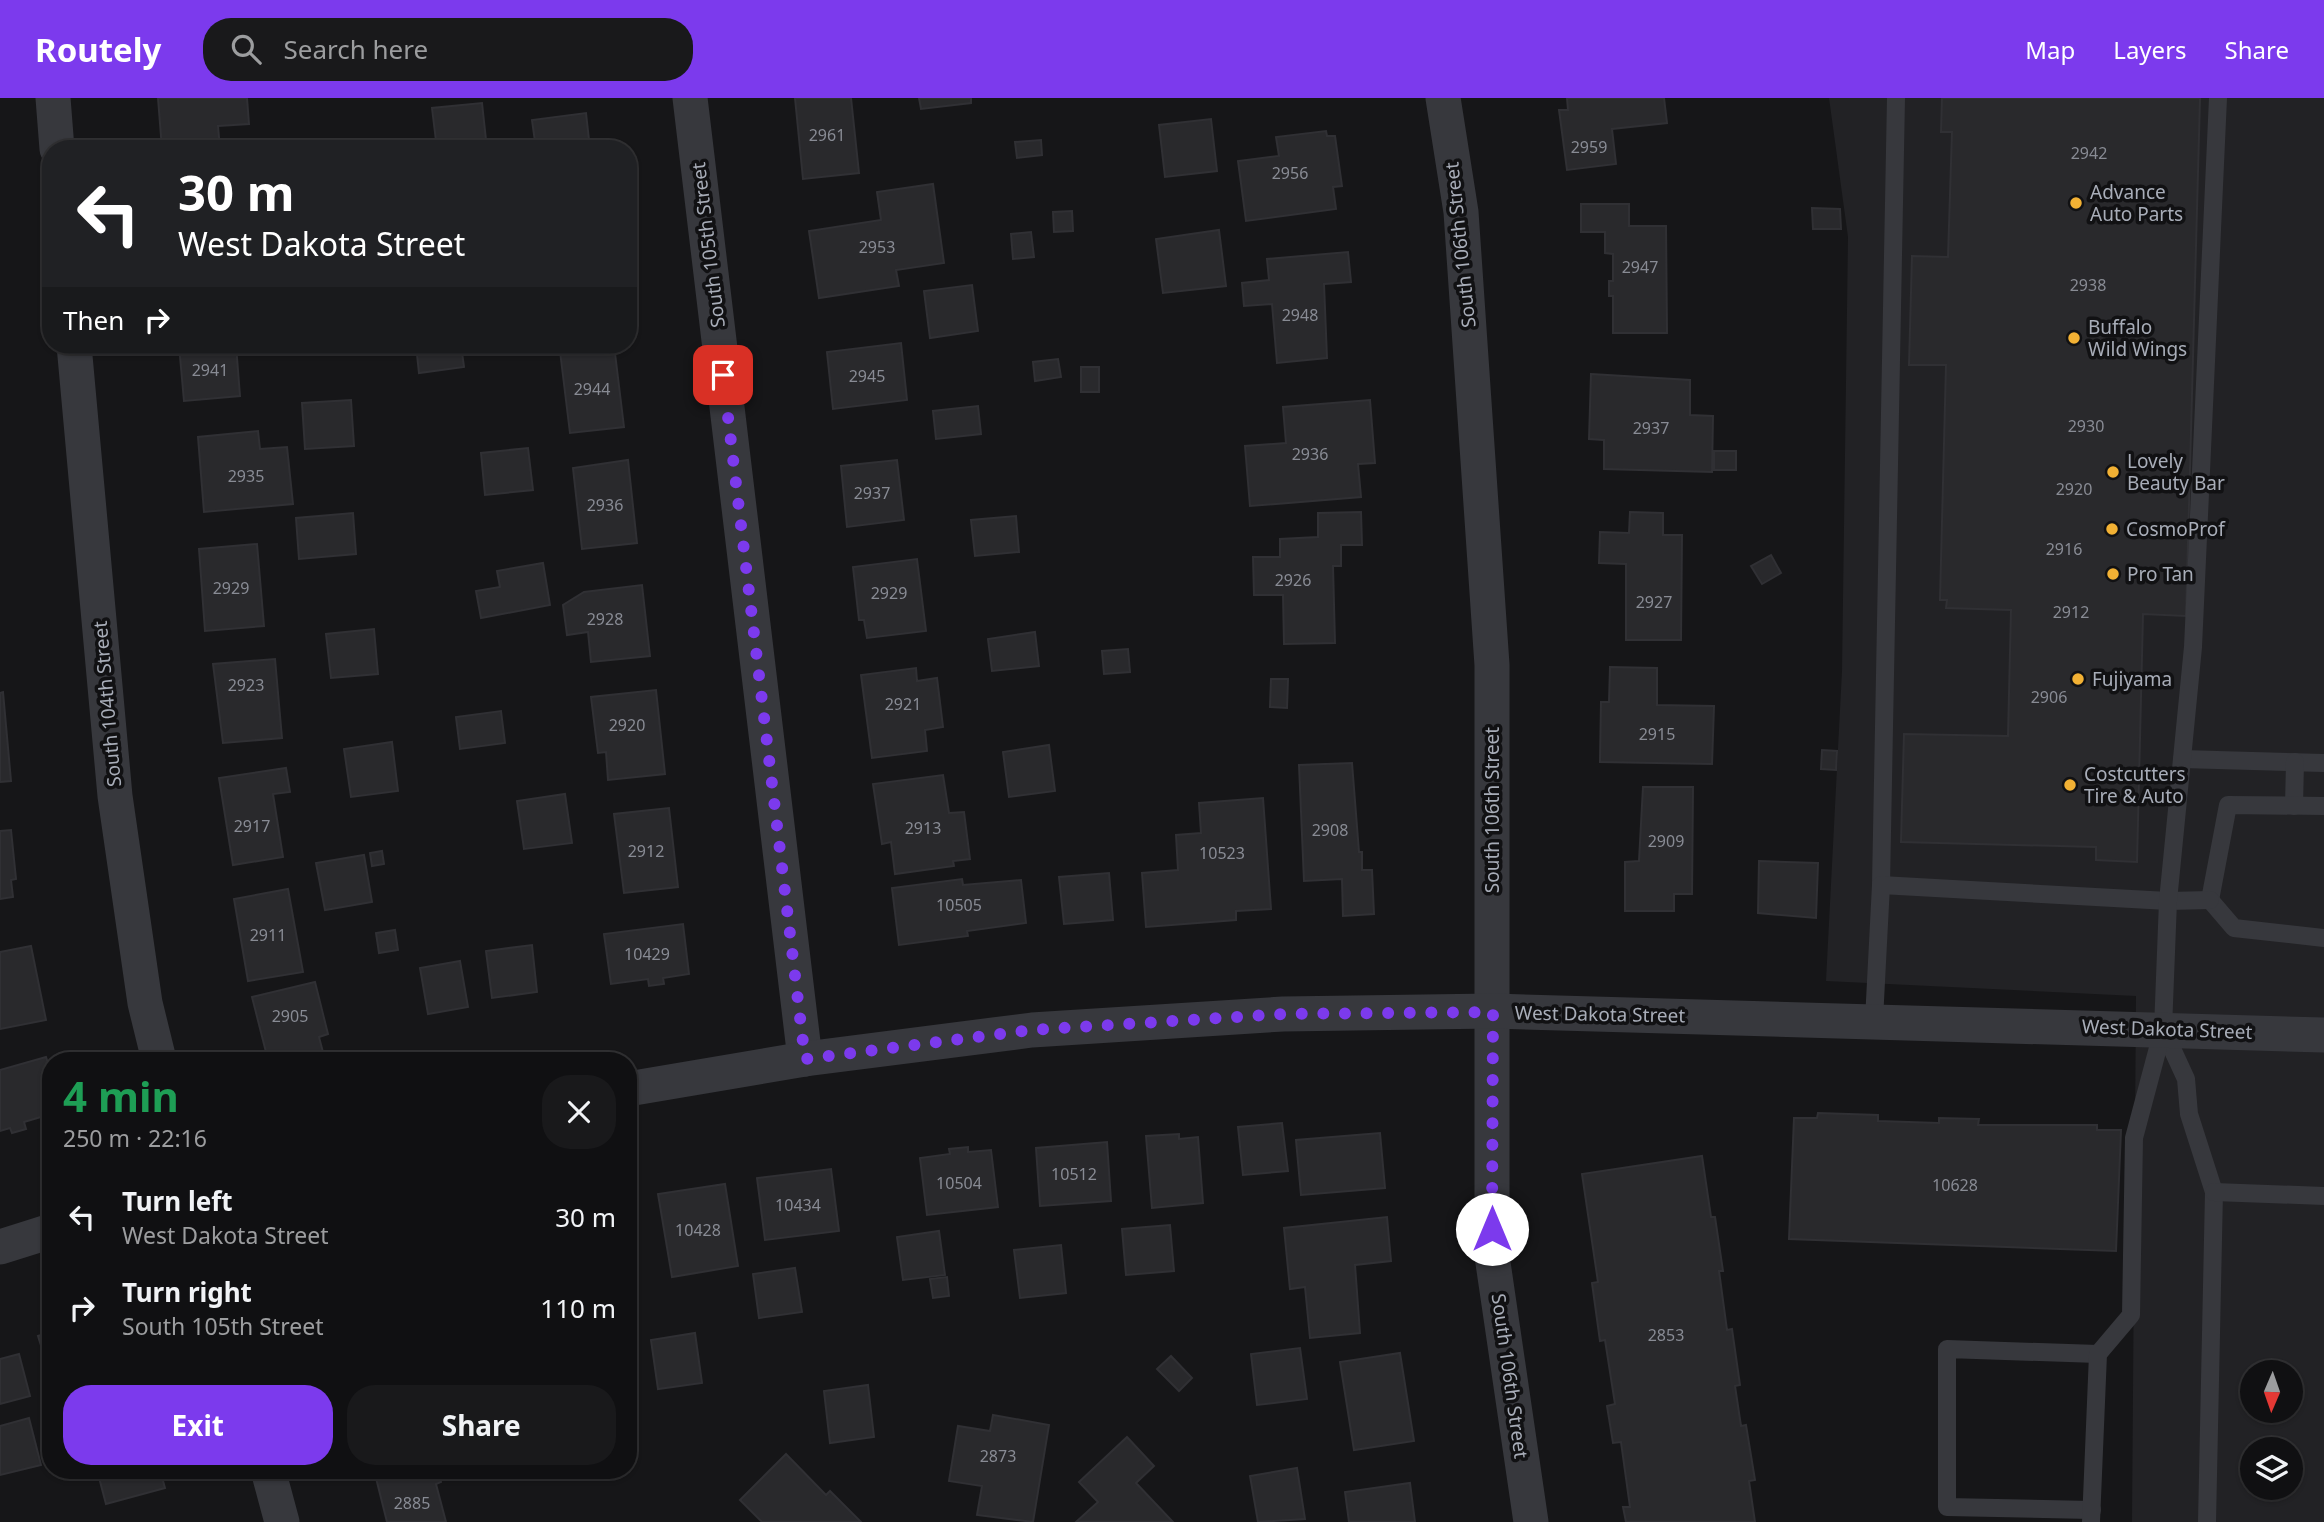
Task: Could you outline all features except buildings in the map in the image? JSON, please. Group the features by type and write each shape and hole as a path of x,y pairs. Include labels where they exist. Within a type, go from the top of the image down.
{"street":[{"path":"53,98 56,140"},
{"name":"South 105th Street","path":"690,98 805,1059"},
{"name":"South 106th Street","path":"1443,98 1461,212 1492,665 1492,1256 1531,1522"},
{"name":"South 104th Street","path":"75,354 116,796 145,1003 157,1052"},
{"name":"West Dakota Street","path":"637,1087 805,1059 1031,1030 1283,1014 1493,1012 1874,1020 2324,1035"},
{"path":"0,1247 42,1234"},
{"path":"270,1479 282,1522"}],"lane":[{"path":"1874,1020 1881,886 1896,98"},
{"path":"2098,1354 1947,1349 1947,1507 2092,1516 2098,1354 2131,1315 2134,1138 2163,1029 2168,901 2193,647 2218,98"},
{"path":"2182,759 2324,762"},
{"path":"2294,806 2295,762"},
{"path":"2210,900 2228,805 2324,806"},
{"path":"1881,886 2168,901 2210,900"},
{"path":"2210,900 2234,928 2324,938"},
{"path":"2163,1029 2186,1079 2189,1114 2214,1192 2207,1522"},
{"path":"2214,1192 2324,1196"}],"shaded area":[{"path":"1829,98 2324,98 2324,1522 2132,1522 2136,996 1826,981 1842,671 1848,237"}],"place":[{"name":"Advance Auto Parts","path":"2076,203"},
{"name":"Buffalo Wild Wings","path":"2074,338"},
{"name":"Lovely Beauty Bar","path":"2113,472"},
{"name":"CosmoProf","path":"2112,529"},
{"name":"Pro Tan","path":"2113,574"},
{"name":"Fujiyama","path":"2078,679"},
{"name":"Costcutters Tire & Auto","path":"2070,785"}],"route":[{"path":"723,375 805,1059 1031,1030 1283,1014 1493,1012 1492,1229"}]}
